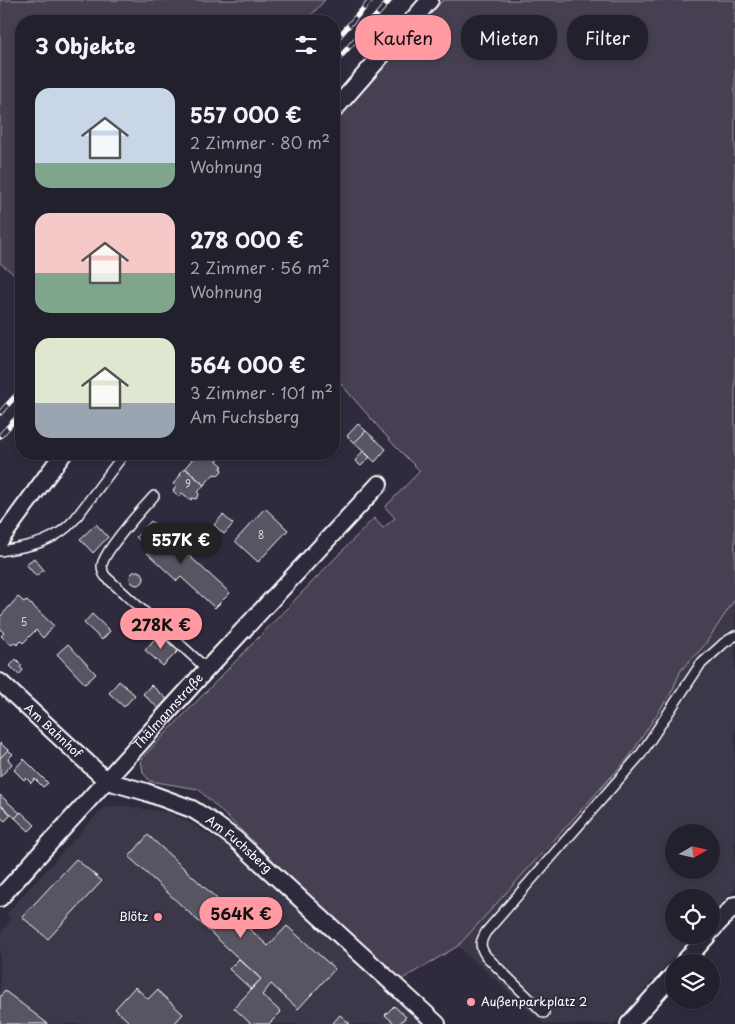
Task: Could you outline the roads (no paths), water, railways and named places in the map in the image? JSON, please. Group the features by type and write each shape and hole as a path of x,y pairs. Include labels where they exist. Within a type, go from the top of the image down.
{"street":[{"path":"340,103 430,0"},
{"path":"0,540 59,460"},
{"name":"Thälmannstraße","path":"0,898 207,669 379,484"},
{"name":"Am Bahnhof","path":"0,682 107,781"},
{"name":"Am Fuchsberg","path":"107,781 170,800 192,809 208,819 234,839 437,1024"},
{"path":"720,922 735,905"},
{"path":"691,954 700,944"},
{"path":"629,1024 665,984"}],"lane":[{"path":"0,551 46,540 66,529 119,460"},
{"path":"154,496 118,538 106,556 102,572 207,669"},
{"path":"544,1013 486,956 480,945 482,939 486,932 641,754 700,664 735,636"}],"railway":[{"path":"340,35 371,0"},
{"path":"340,57 390,0"},
{"path":"0,413 15,397"},
{"path":"0,436 15,420"}],"place":[{"name":"Blötz","path":"158,917"},
{"name":"Außenparkplatz 2","path":"471,1002"}]}
